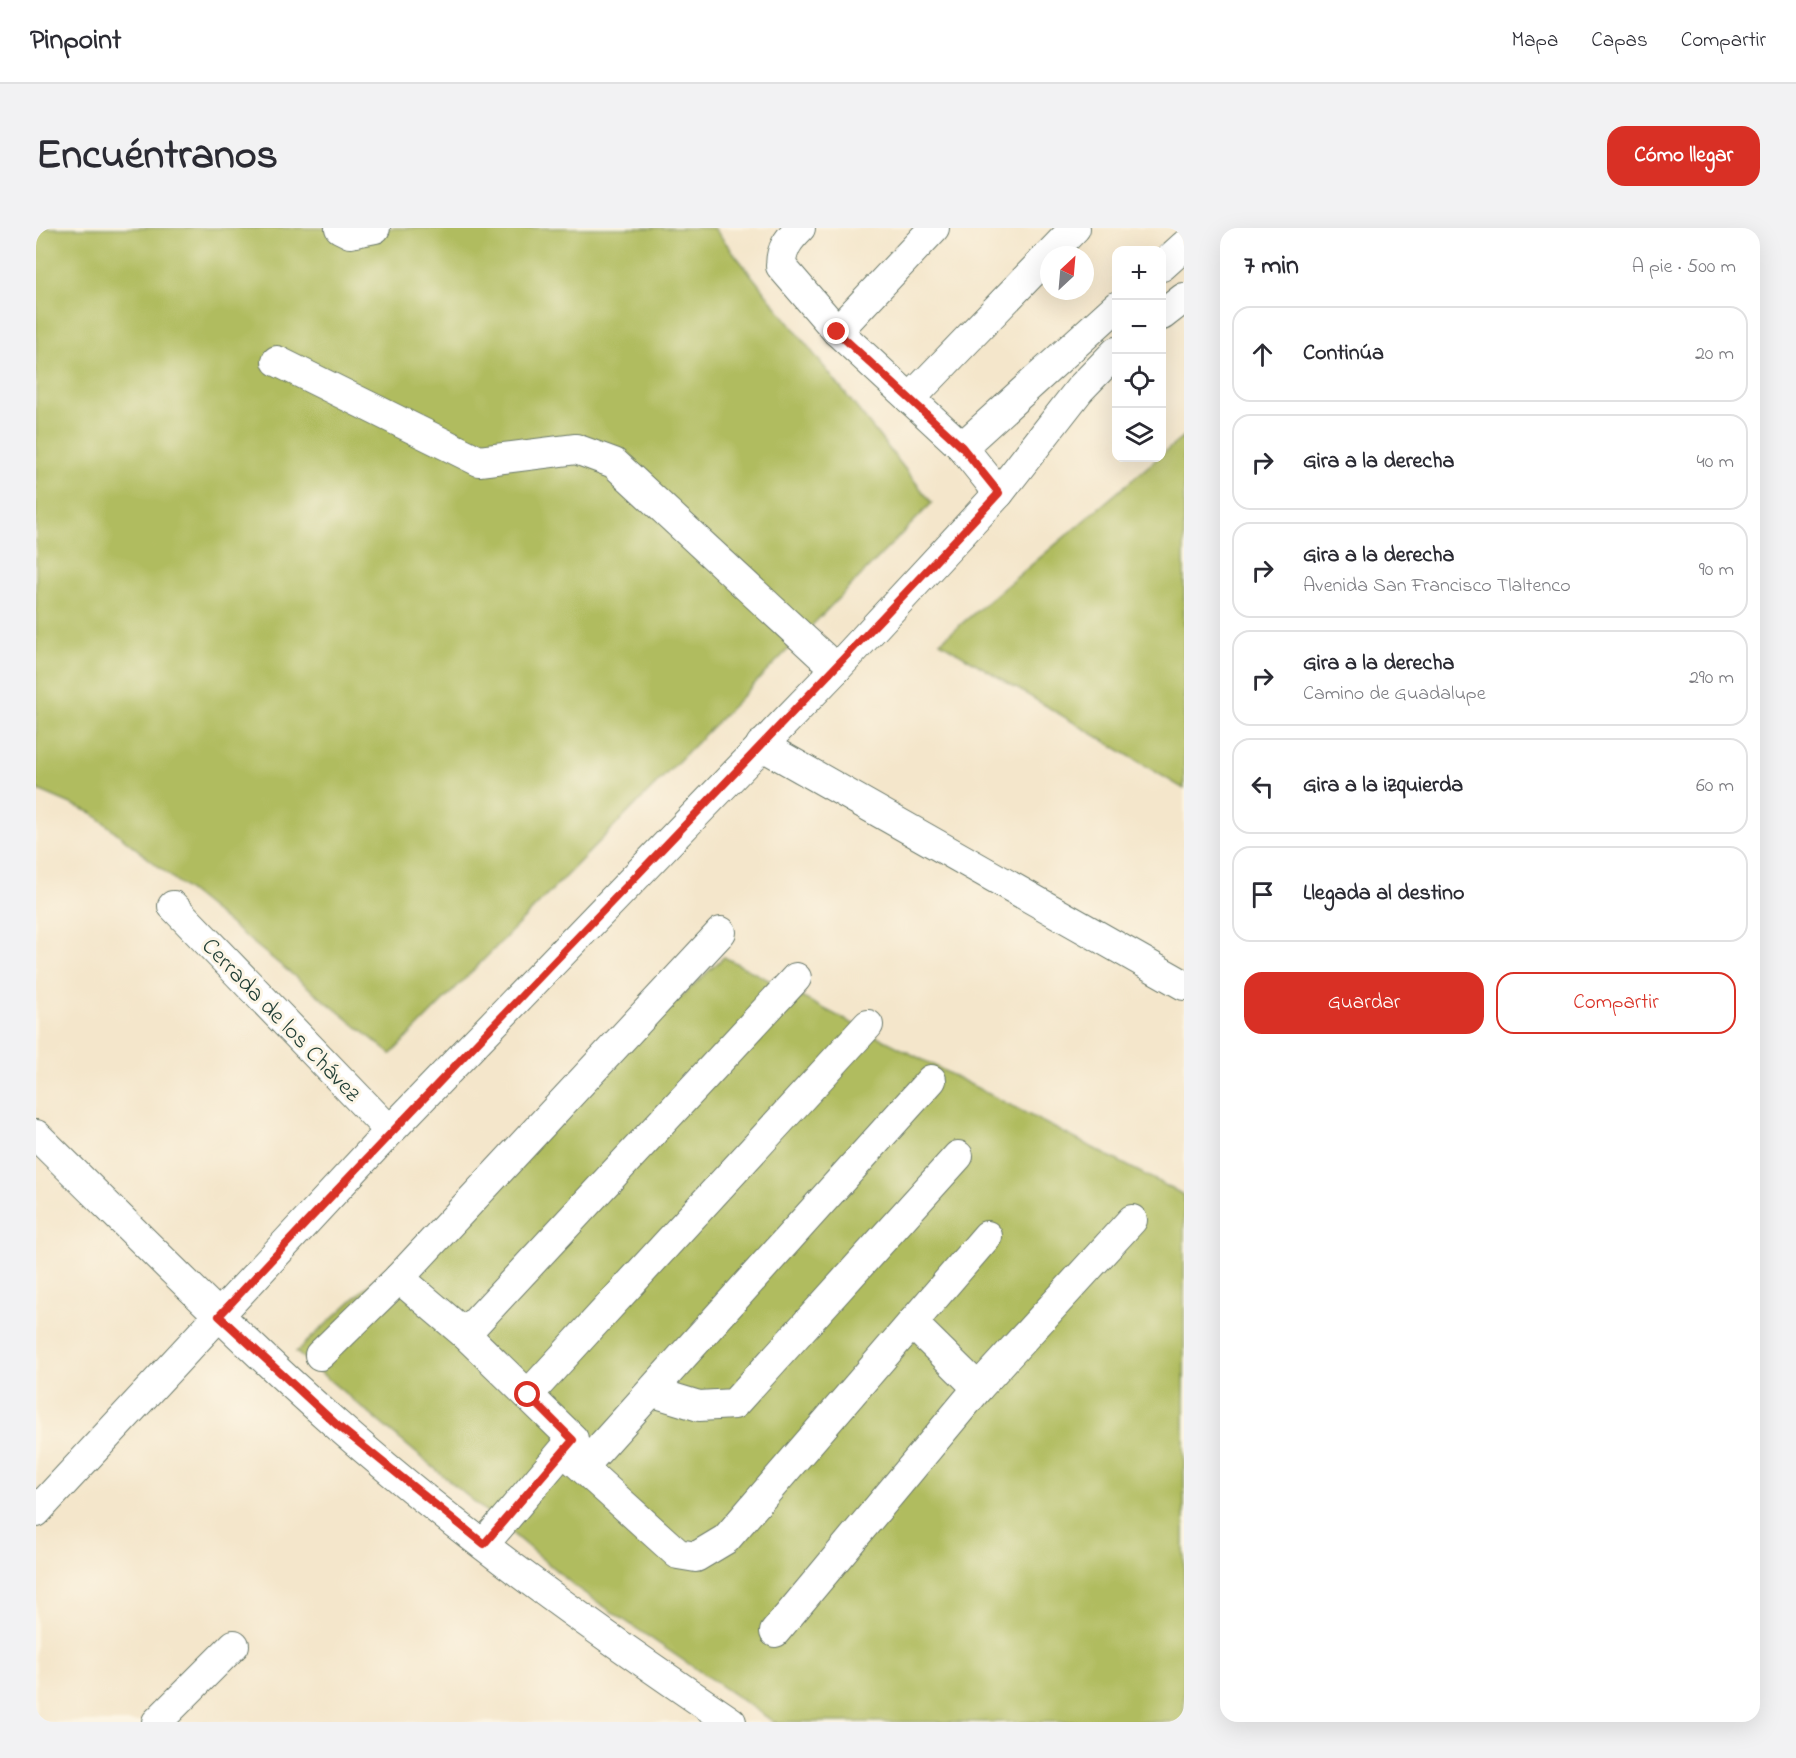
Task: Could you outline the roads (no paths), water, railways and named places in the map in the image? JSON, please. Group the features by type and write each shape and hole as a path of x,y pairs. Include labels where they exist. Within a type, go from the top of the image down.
{"street":[{"path":"340,228 350,232 375,228"},
{"path":"800,228 788,240 781,255 781,266 837,332 962,447 999,493"},
{"path":"837,332 934,228"},
{"path":"910,399 1075,228"},
{"path":"1166,262 1184,246"},
{"path":"1166,311 1184,298"},
{"path":"962,447 1112,311"},
{"path":"36,1512 390,1131 580,937 836,669 999,493 1080,389 1114,354"},
{"path":"277,361 479,461 576,449 614,463 836,669"},
{"path":"761,745 1184,985"},
{"name":"Cerrada de los Chávez","path":"173,906 390,1131"},
{"path":"320,1355 399,1278 721,932"},
{"path":"465,1334 796,978"},
{"path":"528,1395 868,1026"},
{"path":"484,1544 574,1459 653,1392 931,1080"},
{"path":"36,1135 219,1316 337,1425 484,1544 648,1666 731,1722"},
{"path":"653,1392 699,1406 735,1404 958,1156"},
{"path":"775,1632 978,1388 1132,1220"},
{"path":"399,1278 465,1334 573,1440 574,1459 678,1554 696,1557 726,1539 987,1236"},
{"path":"912,1323 978,1388"},
{"path":"157,1722 234,1645"}]}
